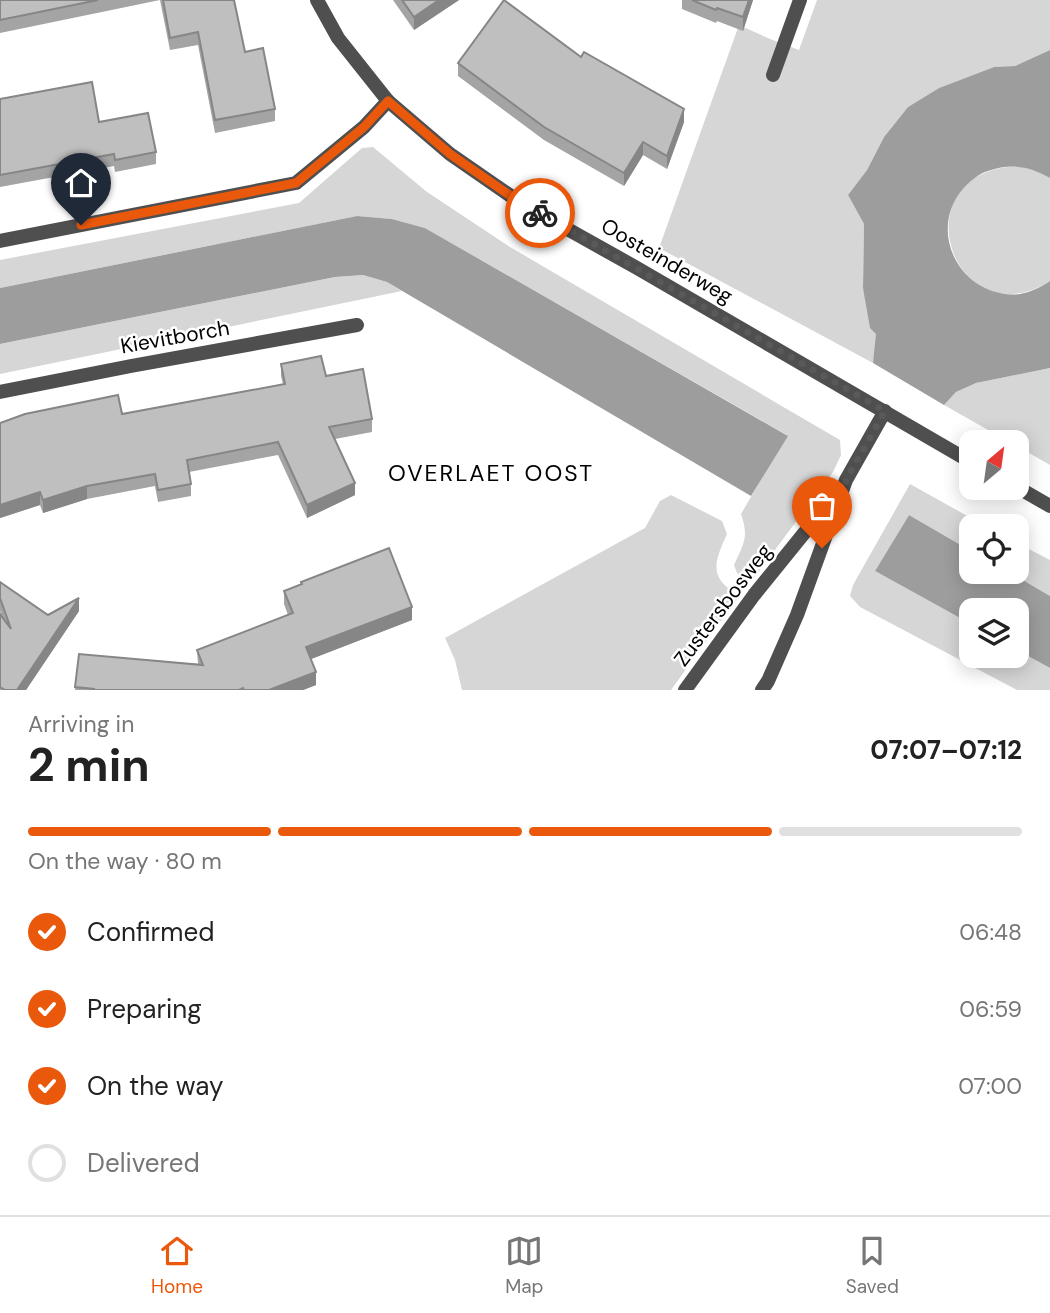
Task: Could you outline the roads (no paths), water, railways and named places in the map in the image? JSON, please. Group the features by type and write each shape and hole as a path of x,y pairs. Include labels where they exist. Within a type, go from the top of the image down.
{"street":[{"name":"Oosteinderweg","path":"317,0 338,38 388,101 450,154 521,203 959,455"},
{"path":"773,75 800,0"},
{"path":"0,241 296,183 364,127 388,101"},
{"name":"Kievitborch","path":"0,392 358,325"},
{"name":"Zustersbosweg","path":"685,690 754,595 846,480 885,411"},
{"name":"Zustersbosweg","path":"762,690 797,615 846,480"},
{"path":"1029,494 1050,506"}],"district":[{"name":"OVERLAET OOST","path":"491,473"}]}
